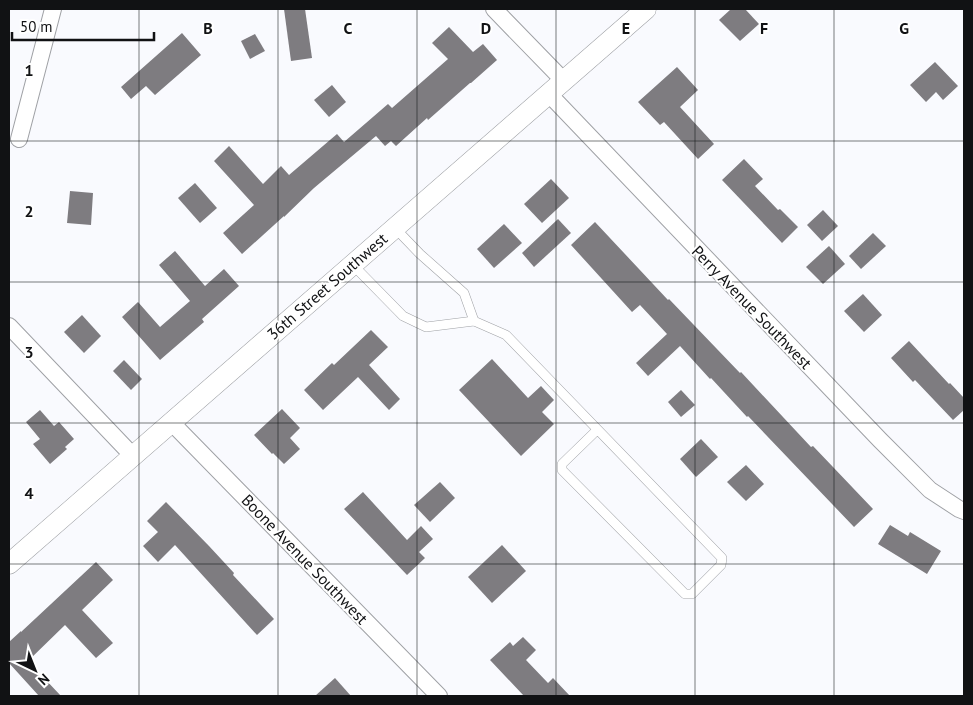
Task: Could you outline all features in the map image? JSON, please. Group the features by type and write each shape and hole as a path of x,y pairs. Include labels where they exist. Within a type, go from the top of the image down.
{"street":[{"path":"19,139 53,9"},
{"path":"494,9 563,80"},
{"name":"36th Street Southwest","path":"9,564 646,9"},
{"name":"Perry Avenue Southwest","path":"548,94 905,465 930,490 964,511"},
{"path":"9,326 132,455"},
{"name":"Boone Avenue Southwest","path":"171,422 439,696"}],"lane":[{"path":"394,227 420,254 464,293 474,321"},
{"path":"352,264 404,316 426,327 474,321 506,335 722,558 721,565 692,594 685,594 562,470 562,464 597,430"}],"building":[{"path":"284,9 305,9 312,58 291,61"},
{"path":"731,9 745,9 759,24 740,41 719,20"},
{"path":"449,27 473,52 483,44 497,60 396,146 391,141 385,146 376,136 314,188 242,254 223,233 254,205 214,161 229,146 263,184 281,166 289,175 337,134 344,142 388,104 392,108 448,59 432,43"},
{"path":"182,33 201,55 155,95 146,86 131,99 121,87"},
{"path":"255,34 265,51 250,59 241,41"},
{"path":"935,62 958,86 943,100 936,92 926,102 910,85"},
{"path":"677,67 698,90 680,107 714,144 698,159 664,122 660,125 638,102"},
{"path":"332,85 346,102 329,117 314,100"},
{"path":"744,159 763,179 755,186 798,227 782,243 722,180"},
{"path":"551,179 569,198 542,223 524,204"},
{"path":"195,183 217,208 200,223 178,198"},
{"path":"70,191 93,193 91,225 67,223"},
{"path":"823,210 838,226 822,241 807,225"},
{"path":"558,219 571,233 534,267 522,253"},
{"path":"595,222 668,300 741,372 811,447 813,446 873,509 854,527 680,346 648,376 636,363 667,334 640,305 632,312 571,245"},
{"path":"504,224 522,243 494,268 477,249"},
{"path":"873,233 886,246 861,269 849,256"},
{"path":"829,246 845,264 823,284 806,267"},
{"path":"175,251 205,286 224,269 239,286 202,319 204,322 160,360 122,317 138,302 160,327 190,301 159,265"},
{"path":"863,294 882,315 864,332 844,311"},
{"path":"82,315 101,336 84,353 64,332"},
{"path":"371,330 388,347 369,365 400,399 389,410 358,377 323,410 304,390"},
{"path":"909,341 964,398 964,410 953,420 891,358"},
{"path":"492,359 528,398 541,386 554,400 542,412 554,424 521,456 459,390"},
{"path":"124,360 142,379 131,390 113,371"},
{"path":"681,390 695,405 681,417 668,402"},
{"path":"282,409 300,428 290,438 300,449 284,464 254,435"},
{"path":"40,410 54,426 59,422 74,439 65,447 67,449 50,464 33,444 40,439 26,422"},
{"path":"701,439 718,457 696,477 680,459"},
{"path":"746,465 764,484 746,501 727,482"},
{"path":"440,482 455,498 430,522 414,505"},
{"path":"363,492 407,540 421,526 433,539 419,552 425,558 407,575 344,509"},
{"path":"166,502 234,573 233,575 274,619 257,635 175,545 158,562 143,546 158,532 147,521"},
{"path":"890,525 908,536 910,532 941,551 927,574 878,544"},
{"path":"502,545 526,571 492,603 468,577"},
{"path":"96,562 113,580 82,610 113,643 96,658 65,625 28,661 61,696 39,696 9,663 9,642"},
{"path":"523,637 536,650 526,660 548,683 553,678 570,696 524,696 490,660 510,642 513,646"},
{"path":"335,678 351,696 315,696"}]}
